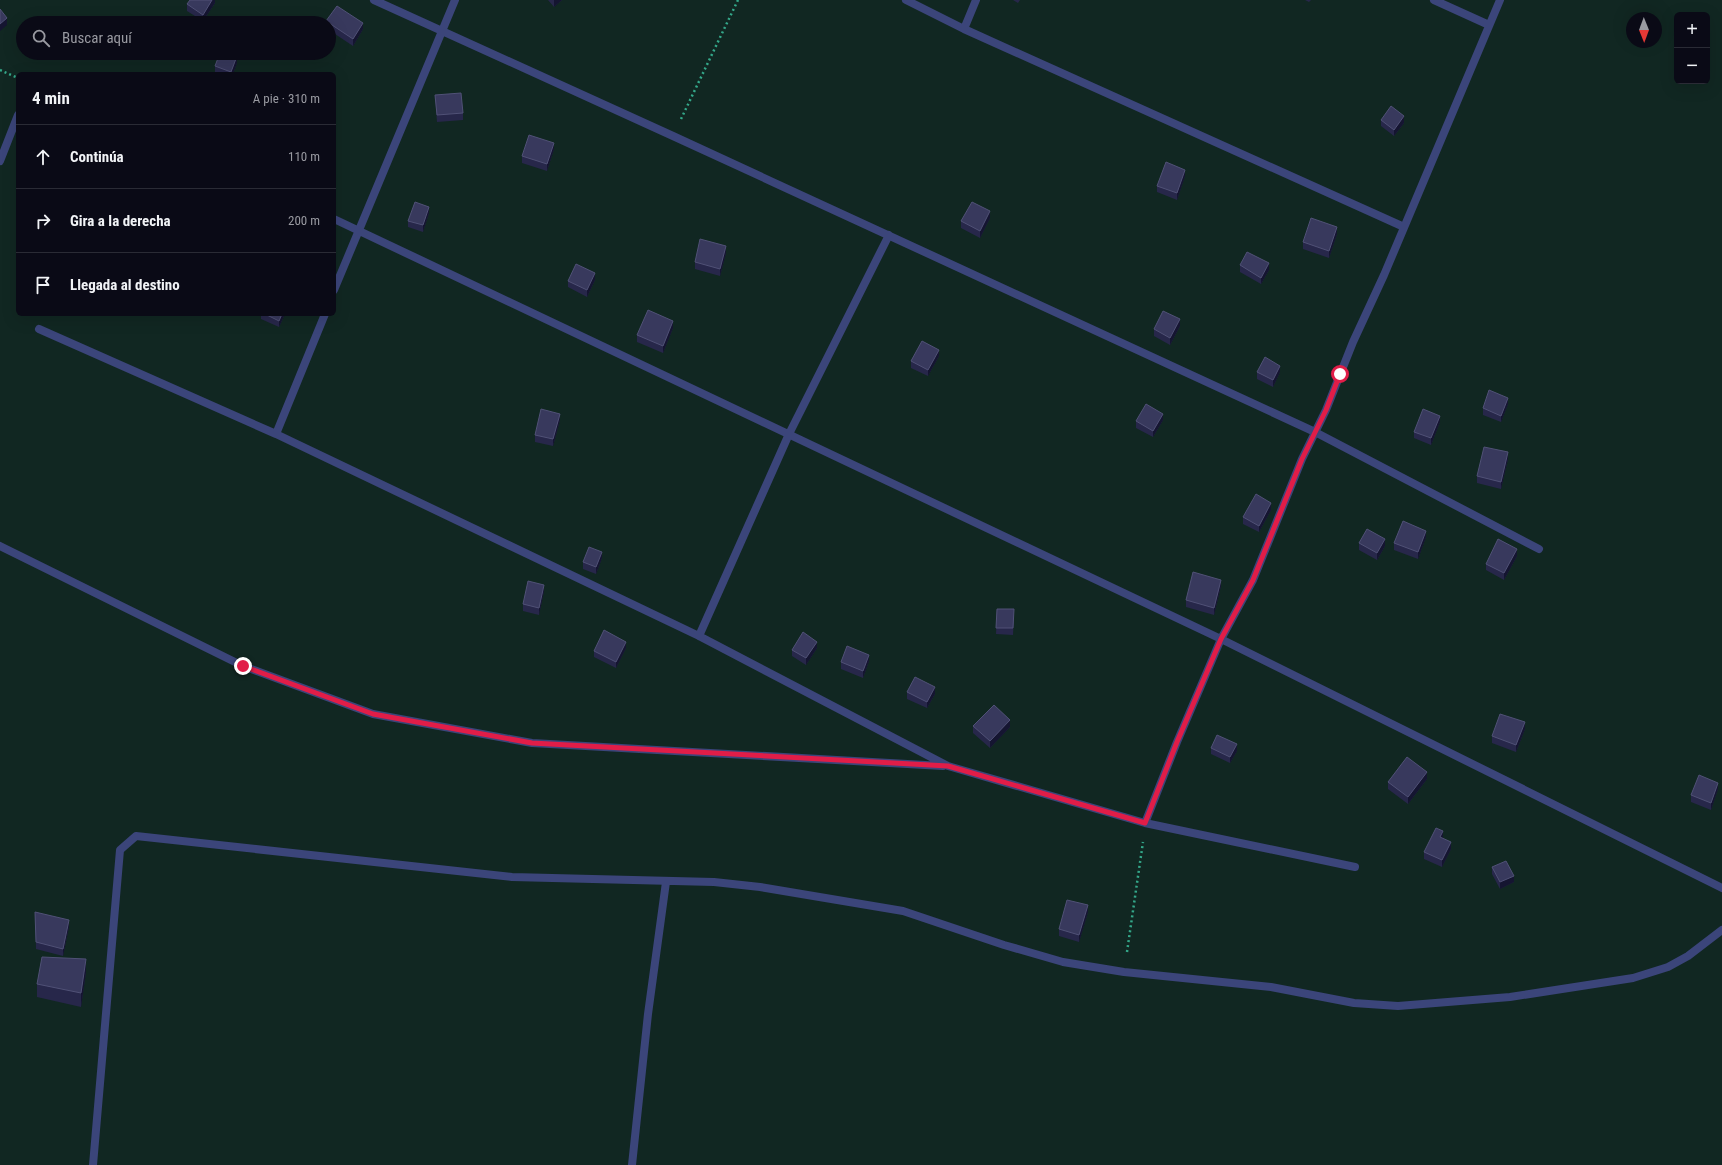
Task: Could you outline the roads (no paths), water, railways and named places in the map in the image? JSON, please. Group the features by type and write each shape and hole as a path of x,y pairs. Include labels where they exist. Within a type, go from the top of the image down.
{"street":[{"path":"374,0 1316,432 1539,549"},
{"path":"336,285 455,0"},
{"path":"906,0 964,29 1404,227"},
{"path":"964,29 976,0"},
{"path":"1434,0 1489,25"},
{"path":"1145,823 1177,742 1221,639 1253,580 1302,459 1326,410 1353,342 1384,275 1500,0"},
{"path":"0,161 16,120"},
{"path":"336,220 1221,639 1722,888"},
{"path":"699,636 789,434 889,235"},
{"path":"276,434 323,316"},
{"path":"39,329 276,434 699,636 948,766 1145,823 1355,867"},
{"path":"0,546 243,666 373,714 532,743 948,766"},
{"path":"93,1165 120,850 136,836 512,877 714,882 760,888 903,911 1004,945 1063,962 1124,972 1271,987 1354,1003 1398,1006 1533,994 1633,978 1668,967 1688,956 1722,930"},
{"path":"632,1165 648,1014 666,882"}]}
